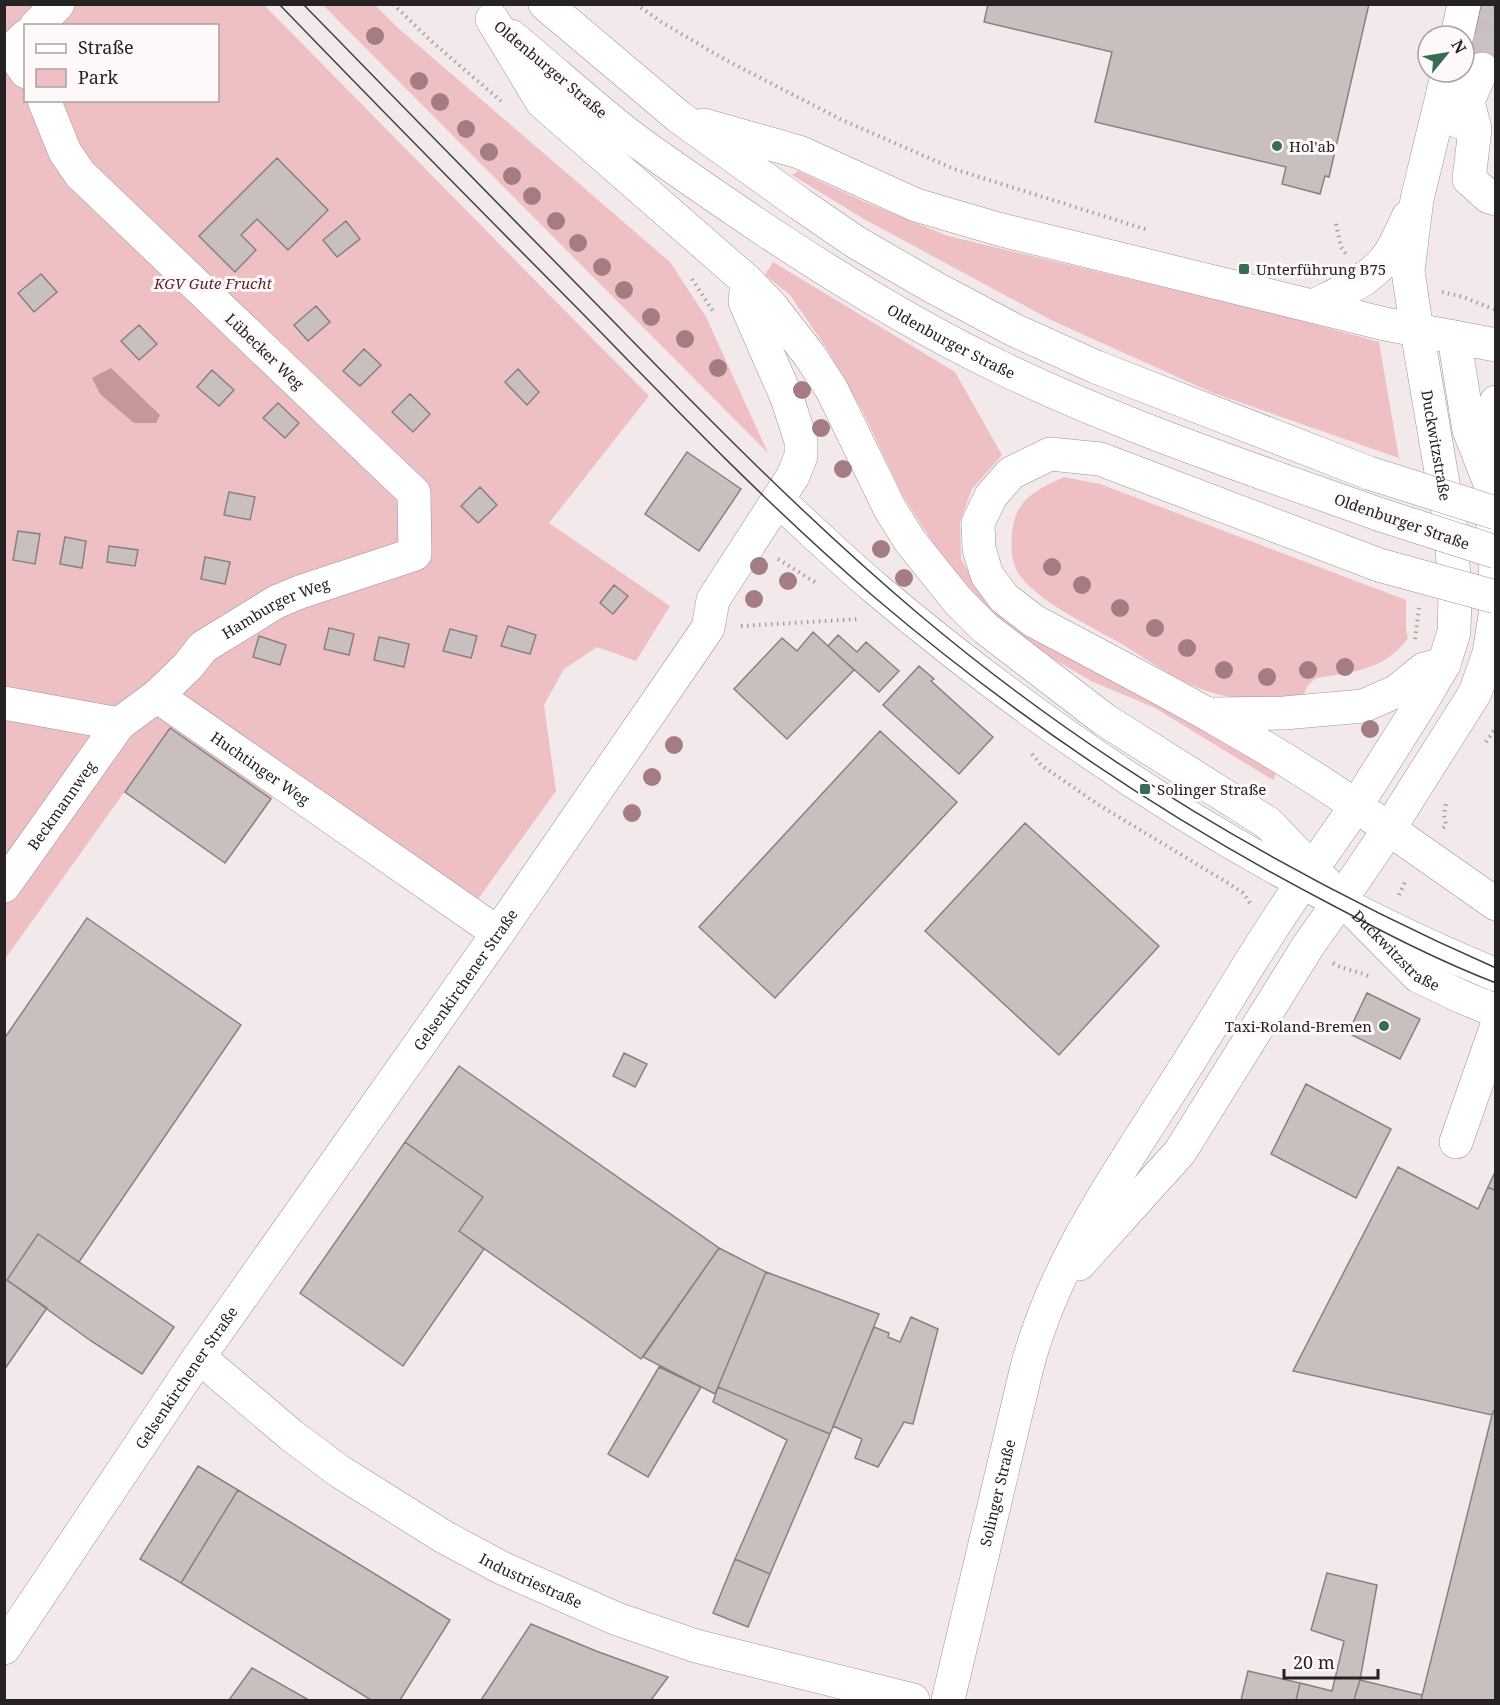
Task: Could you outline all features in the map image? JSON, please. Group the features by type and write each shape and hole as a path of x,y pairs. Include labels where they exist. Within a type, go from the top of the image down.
{"main road":[{"path":"38,24 58,4"},
{"path":"545,4 679,117 800,204 857,243 1014,330 1096,367 1370,473 1493,500"},
{"path":"1459,24 1464,4"},
{"path":"484,12 542,102 747,281 772,307 810,356 832,390 890,509 910,541 958,601 986,628 1105,720 1268,823 1307,875"},
{"name":"Oldenburger Straße","path":"484,12 630,135 725,203 822,268 912,321 1004,369 1112,417 1378,514 1496,552"},
{"path":"24,38 11,50 24,69"},
{"path":"1482,69 1449,105 1452,192 1462,204 1477,213 1496,217"},
{"name":"Lübecker Weg","path":"45,102 65,152 80,174 414,493 415,554"},
{"path":"1449,105 1474,129 1468,179 1489,197 1496,199"},
{"name":"Duckwitzstraße","path":"1313,306 1340,293 1372,273 1391,252 1417,199 1449,105"},
{"path":"679,117 799,152 916,205 998,229 1417,331 1496,345"},
{"name":"Duckwitzstraße","path":"1356,806 1444,664 1454,632 1455,596 1451,530 1408,271 1417,199"},
{"name":"Gelsenkirchener Straße","path":"4,1648 199,1357 498,933 708,628 713,600 793,476 801,456 801,441 787,398 745,302 747,281"},
{"path":"1454,338 1468,430 1493,500"},
{"path":"1496,402 1493,500 1496,587"},
{"path":"1496,597 1378,565 1100,459 1050,454 1011,473 991,496 978,523 979,549 987,575 1004,598 1034,621 1209,714 1303,769 1496,904"},
{"path":"778,500 874,587 933,636 1084,749 1248,853 1307,875"},
{"name":"Hamburger Weg","path":"157,696 188,666 203,647 276,602 309,588 415,554"},
{"path":"1389,830 1474,693 1488,652 1496,609"},
{"path":"1209,714 1284,714 1363,706 1397,692 1424,669 1444,664"},
{"path":"4,703 119,724 157,696"},
{"name":"Huchtinger Weg","path":"157,696 498,933"},
{"name":"Beckmannweg","path":"4,886 119,724"},
{"name":"Solinger Straße","path":"948,1701 1033,1344 1048,1303 1056,1290 1079,1236 1274,923 1356,806"},
{"name":"Solinger Straße","path":"1056,1290 1180,1152 1308,946 1345,904 1389,830"},
{"name":"Duckwitzstraße","path":"1307,875 1345,904 1418,976 1496,1011"},
{"path":"1345,904 1496,975"},
{"path":"1456,1142 1496,1028"},
{"name":"Industriestraße","path":"199,1357 291,1435 339,1471 444,1537 502,1568 617,1619 696,1646 913,1701"}],"path":[{"path":"636,4 663,23 724,59 861,128 954,169 1156,232"},
{"path":"1336,224 1341,247 1353,262"},
{"path":"1415,641 1418,597"},
{"path":"708,628 872,618"},
{"path":"1228,883 1248,853"},
{"path":"1243,893 1256,912 1274,923"},
{"path":"1308,946 1344,970 1360,971 1378,981"}],"green space":[{"name":"KGV Gute Frucht","path":"5,5 264,5 649,396 549,523 670,606 636,661 597,647 564,669 544,705 556,791 476,902 286,770 271,799 170,728 5,959"},
{"path":"323,5 375,5 397,27 670,262 706,317 768,453"},
{"path":"798,171 865,202 948,236 1280,315 1379,342 1399,458 1213,393 1051,320 864,219 792,175"},
{"path":"773,262 955,372 1002,455 972,489 960,522 961,559 979,591 1142,695 1276,773 1273,780 1155,708 1091,681 1050,657 993,614 942,557 903,496 864,414 827,349 790,295 765,275"},
{"path":"1064,477 1100,484 1406,600 1408,638 1399,649 1379,663 1356,671 1317,678 1308,685 1304,695 1265,698 1236,697 1198,688 1158,667 1048,601 1023,580 1016,569 1011,542 1017,512 1036,491"}],"shaded area":[{"path":"111,368 160,415 156,423 134,423 100,394 92,378"}],"building":[{"path":"988,4 1369,4 1329,177 1325,176 1320,194 1282,184 1286,167 1095,122 1112,52 984,22"},
{"path":"1481,4 1496,4 1496,72 1476,68 1476,26"},
{"path":"277,158 328,210 288,250 257,219 241,235 256,250 235,272 199,236"},
{"path":"346,221 360,239 337,257 323,240"},
{"path":"41,274 57,292 34,312 18,293"},
{"path":"316,306 330,322 308,341 294,325"},
{"path":"139,325 157,344 139,360 121,341"},
{"path":"364,349 381,365 360,386 343,371"},
{"path":"518,369 539,392 527,405 505,382"},
{"path":"212,370 234,390 219,406 197,387"},
{"path":"410,394 430,414 413,432 392,412"},
{"path":"278,403 299,423 285,438 263,418"},
{"path":"687,452 741,489 699,551 645,514"},
{"path":"480,487 497,505 478,523 461,506"},
{"path":"229,492 255,497 250,520 224,515"},
{"path":"18,531 40,534 35,564 13,560"},
{"path":"65,537 86,541 82,568 60,564"},
{"path":"109,546 138,550 135,566 107,562"},
{"path":"205,557 230,562 225,584 201,579"},
{"path":"614,585 628,596 613,614 600,603"},
{"path":"508,626 536,635 530,654 501,646"},
{"path":"329,628 354,634 349,655 324,649"},
{"path":"450,629 477,636 471,658 443,651"},
{"path":"813,632 854,670 787,739 734,689 782,638 797,651"},
{"path":"838,635 857,652 866,642 899,671 879,692 828,646"},
{"path":"259,636 286,645 280,665 253,657"},
{"path":"379,637 409,644 404,667 374,660"},
{"path":"919,666 934,679 931,681 993,737 959,774 883,705"},
{"path":"170,728 271,799 225,863 125,792"},
{"path":"880,731 957,802 775,998 699,927"},
{"path":"1025,823 1159,946 1059,1055 925,931"},
{"path":"87,918 241,1025 79,1262 38,1234 7,1280 47,1308 4,1370 4,1039"},
{"name":"Taxi-Roland-Bremen","path":"1367,993 1420,1019 1400,1059 1348,1033"},
{"path":"624,1053 647,1064 635,1087 613,1076"},
{"path":"459,1066 719,1248 641,1359 459,1231 483,1197 405,1142"},
{"path":"1306,1084 1391,1129 1356,1198 1271,1154"},
{"path":"405,1142 483,1197 459,1231 484,1249 403,1366 300,1293"},
{"path":"1398,1167 1478,1209 1488,1187 1496,1191 1496,1406 1492,1415 1293,1371"},
{"path":"1496,1170 1496,1191 1488,1187"},
{"path":"38,1234 174,1327 142,1374 91,1341 7,1280"},
{"path":"719,1248 766,1272 715,1394 643,1357"},
{"path":"766,1272 879,1314 830,1434 718,1387"},
{"path":"911,1317 938,1329 913,1424 904,1422 878,1467 855,1458 862,1439 833,1426 874,1327 889,1333 888,1337 900,1342"},
{"path":"659,1367 701,1387 648,1477 608,1454"},
{"path":"718,1387 830,1434 770,1574 735,1559 787,1440 713,1402"},
{"path":"1496,1406 1496,1700 1421,1700 1492,1415"},
{"path":"198,1466 238,1490 181,1583 140,1559"},
{"path":"238,1490 450,1620 400,1700 371,1700 181,1583"},
{"path":"735,1559 770,1574 748,1627 713,1613"},
{"path":"1327,1573 1377,1585 1360,1680 1354,1700 1296,1700 1300,1683 1332,1691 1344,1641 1311,1630"},
{"path":"531,1624 668,1677 651,1700 481,1700"},
{"path":"252,1668 309,1700 229,1700"},
{"path":"1248,1671 1300,1683 1296,1700 1241,1700"},
{"path":"1360,1680 1422,1695 1421,1700 1354,1700"}],"tunnel":[{"path":"1482,69 1496,17"}],"tram line":[{"path":"279,4 726,459 835,563 926,640 981,683 1094,764 1211,838 1372,926 1496,983"},
{"path":"303,4 725,435 802,509 921,616 1054,719 1124,767 1196,812 1343,895 1496,968"}],"place":[{"name":"Hol'ab","path":"1277,146"},
{"name":"Unterführung B75","path":"1244,269"},
{"name":"Solinger Straße","path":"1145,789"},
{"name":"Taxi-Roland-Bremen","path":"1384,1026"}]}
